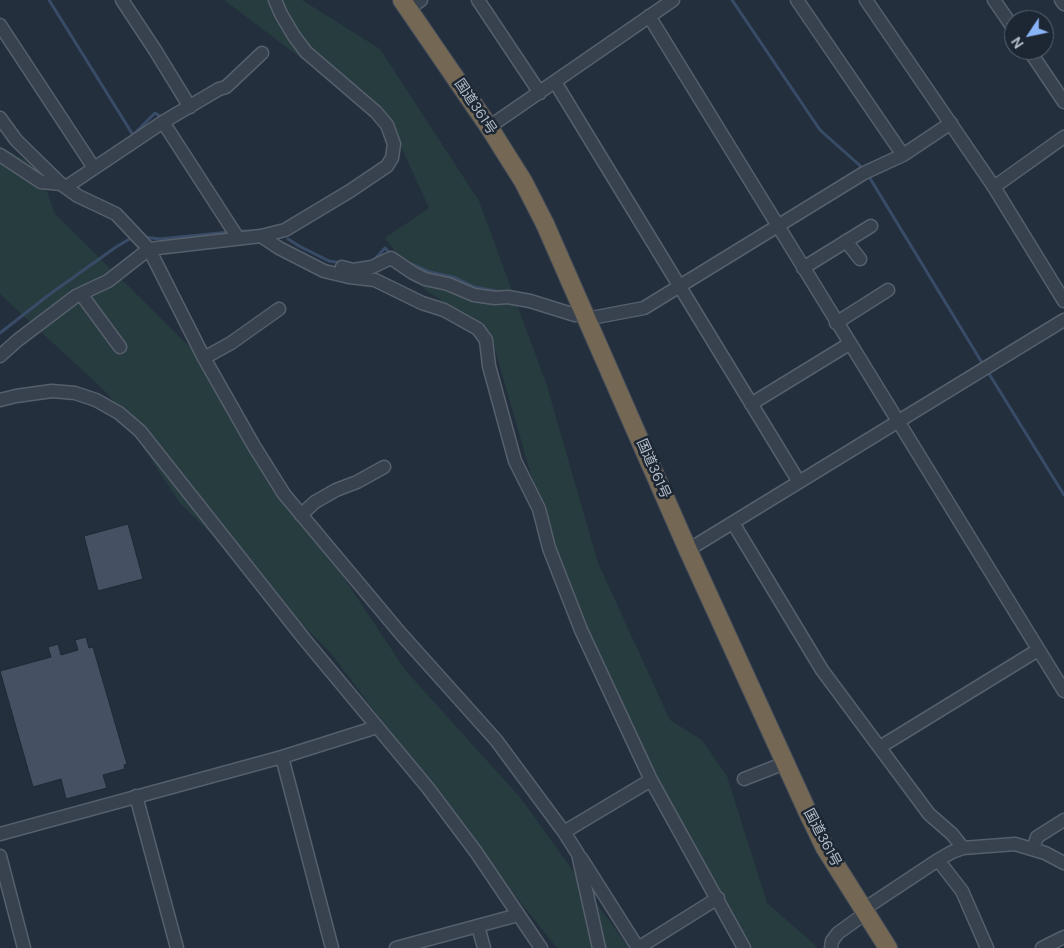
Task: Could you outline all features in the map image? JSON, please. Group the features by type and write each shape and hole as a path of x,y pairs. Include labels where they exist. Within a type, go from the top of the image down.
{"highway":[{"name":"国道361号","path":"410,3 522,181 545,224 688,550 825,848 888,948"}],"street":[{"path":"122,0 190,107"},
{"path":"0,356 18,340 81,294 108,281 149,249 261,236 285,230 378,173 392,158 394,144 392,134 387,125 376,112 306,52 294,36 275,0"},
{"path":"478,0 540,93"},
{"path":"489,127 673,0"},
{"path":"797,0 903,156"},
{"path":"866,0 994,187 1064,301"},
{"path":"994,0 1004,14"},
{"path":"1061,0 1064,4"},
{"path":"649,16 1064,692"},
{"path":"0,25 94,168"},
{"path":"0,155 41,182 63,186 94,168 163,122 219,89 226,87 262,53"},
{"path":"1036,60 1064,102"},
{"path":"556,82 799,482"},
{"path":"0,118 16,140 63,186 78,196 116,214 149,249 204,358 254,446 284,494 315,534 401,634 496,740 586,864 638,948 718,898"},
{"path":"163,122 238,238"},
{"path":"261,236 334,266 354,270 372,267 391,258 413,273 426,279 448,284 474,295 530,302 575,315 585,316 644,308 776,224 866,172 903,156 951,123"},
{"path":"994,187 1064,138"},
{"path":"803,268 871,226"},
{"path":"261,236 279,248 324,271 349,277 375,280 422,303 444,310 478,329 486,340 489,366 515,461 539,509 549,548 581,630 651,780 744,948"},
{"path":"846,242 860,259"},
{"path":"836,323 888,290"},
{"path":"81,294 120,347"},
{"path":"204,358 231,343 279,309"},
{"path":"688,550 1064,320"},
{"path":"751,404 849,344"},
{"path":"0,400 52,391 75,393 96,400 119,413 146,439 305,640 439,802 476,852 541,948"},
{"path":"300,514 336,490 358,482 384,467"},
{"path":"733,523 822,670 929,814 952,834 963,848"},
{"path":"880,747 1038,650"},
{"path":"0,834 282,757 377,727"},
{"path":"282,757 332,948"},
{"path":"744,779 785,763"},
{"path":"564,832 651,780"},
{"path":"136,796 178,948"},
{"path":"1033,849 1037,837 1064,820"},
{"path":"831,948 832,941 838,933 865,911 952,852 963,848 1015,844 1045,853 1064,863"},
{"path":"578,854 598,948"},
{"path":"0,856 24,948"},
{"path":"938,860 962,891 987,948"},
{"path":"396,948 518,915"},
{"path":"478,926 484,948"},
{"path":"1042,948 1064,937"}],"green space":[{"path":"224,0 302,0 380,49 479,201 547,386 598,563 670,720 702,740 727,776 767,903 817,948 751,948 698,866 603,687 529,468 490,332 425,290 385,238 429,208 392,127"},
{"path":"0,146 38,167 55,214 190,347 406,671 519,796 629,948 557,948 492,867 330,652 180,503 107,393 0,294"}],"building":[{"path":"128,524 143,579 98,591 84,536"},
{"path":"86,637 89,648 93,647 127,764 124,765 125,769 103,775 107,788 66,799 61,779 33,787 0,671 51,657 48,647 58,644 61,655 78,650 75,640"}],"waterway":[{"path":"49,0 133,135 155,113 164,119"},
{"path":"732,0 820,130 865,170"},
{"path":"868,175 984,366"},
{"path":"238,231 255,231"},
{"path":"144,237 160,239 230,232"},
{"path":"0,333 50,294 133,237"},
{"path":"288,239 329,261 342,263"},
{"path":"372,262 385,248 391,254"},
{"path":"405,261 430,272 456,278 474,287 501,292"},
{"path":"988,372 1064,495"}]}
